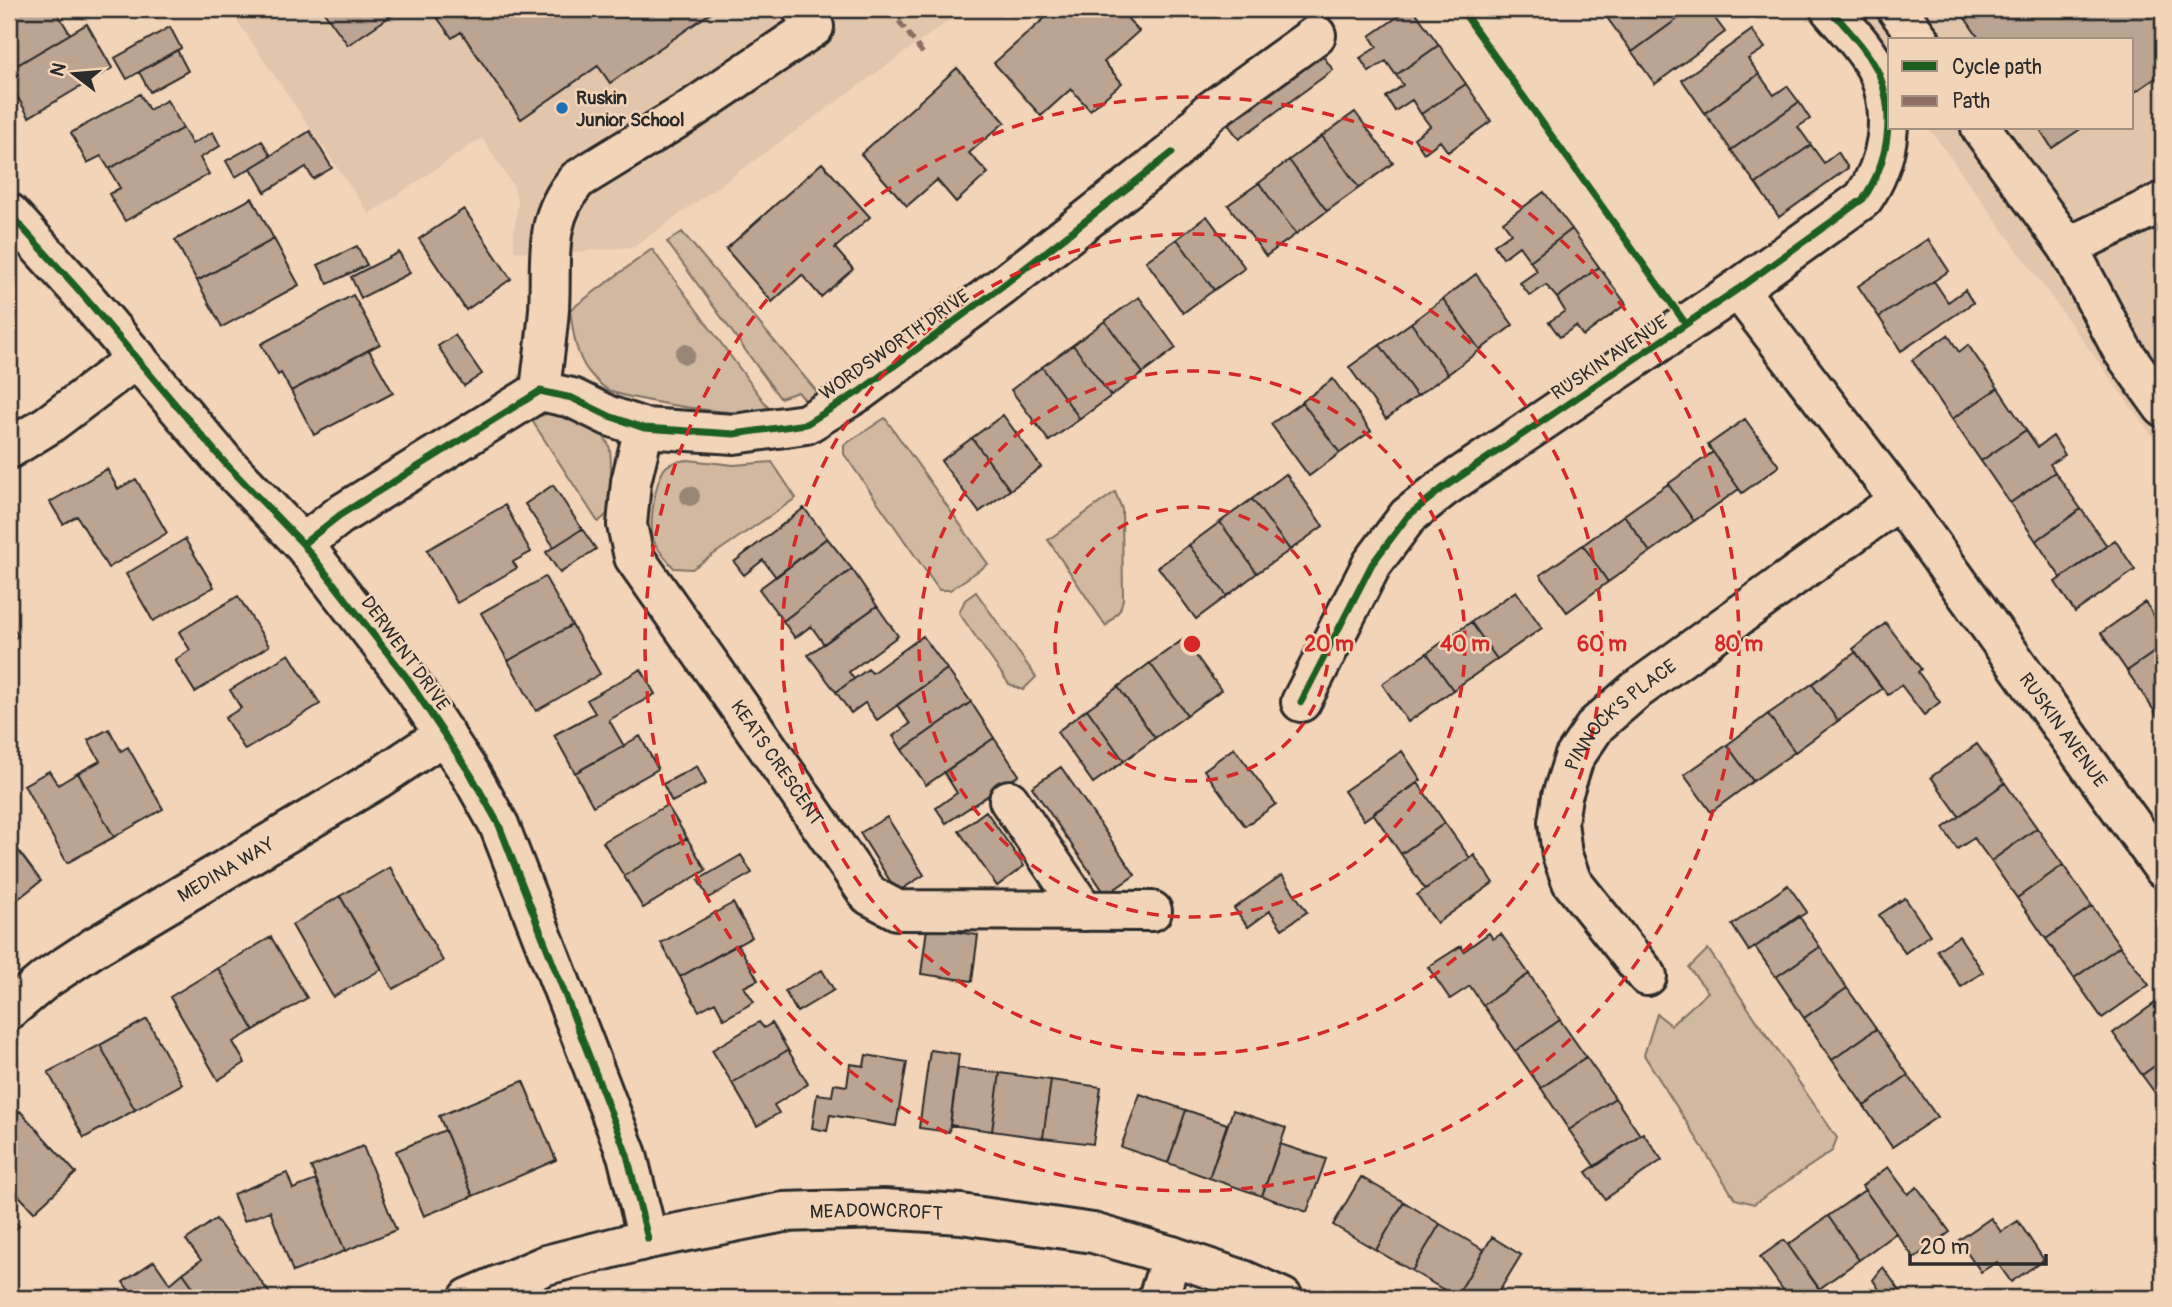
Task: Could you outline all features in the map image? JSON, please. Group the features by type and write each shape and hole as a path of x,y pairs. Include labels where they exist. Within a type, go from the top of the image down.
{"street":[{"path":"303,544 340,515 541,391 549,307 550,239 560,203 568,191 577,180 686,113 814,27 802,9"},
{"name":"RUSKIN AVENUE","path":"1301,702 1372,564 1408,516 1443,488 1738,289 1863,199 1874,184 1882,165 1888,125 1884,90 1878,72 1856,39 1830,9"},
{"path":"1897,9 1919,38"},
{"name":"WORDSWORTH DRIVE","path":"541,391 572,398 609,416 643,428 734,434 806,424 860,391 1001,287 1172,153 1208,113 1316,35"},
{"path":"1982,130 2068,247 2122,350 2163,407"},
{"path":"2068,247 2163,202"},
{"name":"DERWENT DRIVE","path":"9,212 225,463 303,544 407,678 445,734 499,825 627,1155 648,1239"},
{"name":"RUSKIN AVENUE","path":"1738,289 1899,499 2163,868"},
{"path":"9,449 48,425 137,358"},
{"name":"KEATS CRESCENT","path":"643,428 631,482 627,525 634,557 869,895 897,910 1152,911"},
{"name":"PINNOCK'S PLACE","path":"1647,976 1572,883 1562,855 1558,822 1562,796 1574,758 1596,725 1635,691 1899,499"},
{"name":"MEDINA WAY","path":"9,1010 46,979 93,948 379,778 445,734"},
{"path":"1009,800 1084,911"},
{"name":"MEADOWCROFT","path":"469,1298 546,1265 648,1239 784,1212 883,1209 961,1214 1093,1233 1243,1280 1283,1298"},
{"path":"1158,1298 1172,1256"}],"shaded area":[{"name":"Ruskin Junior School","path":"229,9 965,9 634,247 549,254 514,251 518,202 514,187 482,138 369,214"},
{"path":"1851,9 2163,9 2163,451 1930,130 2134,130 2134,38 1888,38 1888,66"},
{"path":"682,232 819,394 805,400 798,392 780,398 667,242"},
{"path":"652,249 773,414 711,410 628,397 608,390 588,371 577,349 570,310"},
{"path":"549,413 584,422 599,432 609,446 610,512 598,522 531,419"},
{"path":"885,418 988,564 950,590 939,590 844,454 844,445"},
{"path":"688,460 734,465 772,462 796,498 692,569 674,568 654,541 654,502 659,480 667,466"},
{"path":"1115,492 1122,509 1123,599 1120,610 1106,626 1048,540"},
{"path":"976,592 1036,677 1023,690 1009,684 959,613 965,600"},
{"path":"1708,949 1837,1138 1832,1151 1754,1204 1735,1199 1644,1055 1657,1014 1671,1025 1708,992 1689,968"}],"building":[{"path":"14,9 55,9 70,34 9,70 9,12"},
{"path":"322,9 401,9 348,45"},
{"path":"431,9 716,9 610,83 598,66 521,119 461,32 452,38"},
{"path":"1055,9 1119,9 1139,31 1104,62 1122,83 1090,110 1071,89 1041,116 994,63"},
{"path":"1163,9 1184,9 1172,19"},
{"path":"1302,9 1341,9 1315,28"},
{"path":"1409,9 1413,9 1439,45 1396,75 1386,61 1369,72 1360,58 1377,47 1370,36"},
{"path":"1600,9 1622,9 1608,19"},
{"path":"1622,9 1685,9 1687,12 1632,52 1608,19"},
{"path":"1691,9 1708,9 1725,32 1655,84 1632,52"},
{"path":"1959,9 2163,9 2163,73 2134,93 2134,38 1979,38"},
{"path":"87,24 112,68 29,117 13,89 17,87 9,70"},
{"path":"170,27 181,48 127,79 115,58"},
{"path":"1752,30 1765,48 1748,59 1759,74 1705,113 1682,80"},
{"path":"1314,43 1333,70 1239,139 1219,112"},
{"path":"1439,45 1466,84 1421,114 1412,100 1395,111 1386,97 1403,85 1396,75"},
{"path":"177,50 188,71 150,92 139,72"},
{"path":"957,68 1005,122 969,153 988,173 956,202 937,180 907,206 861,154"},
{"path":"1759,74 1774,95 1787,86 1799,102 1731,150 1705,113"},
{"path":"1466,84 1491,121 1448,152 1440,141 1424,153 1414,138 1430,126 1421,114"},
{"path":"140,94 149,110 167,100 183,128 109,169 101,156 87,163 71,133"},
{"path":"1799,102 1810,119 1798,127 1811,145 1756,184 1731,150"},
{"path":"1355,112 1393,163 1359,188 1322,136"},
{"path":"183,128 192,144 213,132 220,146 200,158 209,174 125,221 109,194 120,188 109,169"},
{"path":"2040,130 2079,130 2052,148"},
{"path":"310,131 332,168 313,179 306,167 265,192 251,168"},
{"path":"1322,136 1359,188 1327,211 1289,160"},
{"path":"262,141 271,156 235,177 226,161"},
{"path":"1811,145 1824,163 1838,152 1848,168 1779,217 1756,184"},
{"path":"1289,160 1327,211 1296,234 1259,183"},
{"path":"822,163 870,217 835,248 853,269 821,297 802,275 772,302 726,249"},
{"path":"1259,183 1296,234 1266,256 1228,205"},
{"path":"1544,192 1572,229 1530,261 1519,246 1503,258 1494,245 1511,233 1503,222"},
{"path":"252,198 274,239 197,281 175,240"},
{"path":"464,209 511,279 466,310 419,239"},
{"path":"1207,216 1245,268 1214,290 1177,239"},
{"path":"1572,229 1599,267 1557,298 1546,285 1530,296 1520,283 1537,271 1530,261"},
{"path":"274,239 299,285 222,327 197,281"},
{"path":"1177,239 1214,290 1183,313 1146,261"},
{"path":"1928,239 1949,271 1879,317 1858,286"},
{"path":"357,246 367,265 328,284 318,265"},
{"path":"399,252 410,273 361,298 351,277"},
{"path":"1599,267 1626,304 1583,336 1576,326 1560,337 1549,322 1565,311 1557,298"},
{"path":"1476,274 1513,325 1480,350 1443,299"},
{"path":"1934,281 1948,302 1965,290 1973,303 1901,351 1879,317"},
{"path":"353,295 380,344 291,391 281,373 278,375 261,344"},
{"path":"1139,297 1176,348 1143,373 1105,321"},
{"path":"1443,299 1480,350 1448,374 1411,323"},
{"path":"1105,321 1143,373 1111,396 1073,345"},
{"path":"1411,323 1448,374 1417,396 1380,345"},
{"path":"455,335 482,374 464,386 438,346"},
{"path":"1948,335 1959,352 1968,345 1998,388 1952,419 1912,360"},
{"path":"1073,345 1111,396 1080,419 1042,367"},
{"path":"1380,345 1417,396 1386,419 1349,367"},
{"path":"369,350 393,393 314,435 291,391"},
{"path":"1042,367 1080,419 1049,441 1011,390"},
{"path":"1333,379 1371,431 1340,453 1302,402"},
{"path":"1998,388 2026,430 1981,461 1952,419"},
{"path":"1302,402 1340,453 1309,476 1271,424"},
{"path":"1003,415 1041,467 1010,490 972,438"},
{"path":"1745,419 1779,466 1742,493 1708,445"},
{"path":"2026,430 2038,447 2053,436 2065,455 2050,464 2055,472 2010,503 1981,461"},
{"path":"972,438 1010,490 979,512 941,461"},
{"path":"1713,452 1739,489 1694,521 1668,484"},
{"path":"107,469 118,489 136,479 167,533 108,568 77,516 63,524 50,502"},
{"path":"2055,472 2081,509 2036,541 2010,503"},
{"path":"1286,474 1323,526 1290,550 1252,499"},
{"path":"1668,484 1694,521 1650,552 1624,515"},
{"path":"553,485 582,529 554,547 525,504"},
{"path":"1252,499 1290,550 1257,573 1220,522"},
{"path":"505,505 531,552 513,562 517,568 457,603 427,550"},
{"path":"804,508 827,538 776,577 763,560 744,575 734,562"},
{"path":"2081,509 2107,546 2061,578 2036,541"},
{"path":"1624,515 1650,552 1608,582 1583,545"},
{"path":"1220,522 1257,573 1227,596 1189,545"},
{"path":"582,529 596,549 560,573 546,552"},
{"path":"827,538 852,569 783,621 759,589"},
{"path":"185,539 214,587 153,621 126,574"},
{"path":"2115,540 2135,570 2075,612 2055,582"},
{"path":"1189,545 1227,596 1196,619 1158,567"},
{"path":"1583,545 1608,582 1567,612 1540,575"},
{"path":"852,569 877,606 824,644 811,626 795,638 783,621"},
{"path":"545,577 572,625 508,661 481,613"},
{"path":"1516,591 1542,628 1497,659 1471,622"},
{"path":"238,596 269,646 195,692 175,660 190,650 179,632"},
{"path":"2145,602 2163,629 2163,646 2127,671 2101,633"},
{"path":"877,606 898,636 849,672 854,679 836,692 808,655"},
{"path":"9,620 18,636 9,642"},
{"path":"1471,622 1497,659 1453,690 1427,653"},
{"path":"1886,623 1921,669 1918,672 1940,702 1924,715 1901,685 1888,695 1853,649"},
{"path":"572,625 600,674 536,711 508,661"},
{"path":"923,636 947,669 877,720 865,703 851,713 836,692 868,669 872,673"},
{"path":"1184,639 1221,690 1187,715 1150,663"},
{"path":"2163,646 2163,706 2155,712 2127,671"},
{"path":"1856,652 1882,689 1838,721 1812,684"},
{"path":"1427,653 1453,690 1408,722 1382,684"},
{"path":"289,654 320,704 245,750 225,718 241,708 230,690"},
{"path":"1150,663 1187,715 1155,738 1118,687"},
{"path":"641,669 655,694 609,720 624,746 575,773 554,735 595,713 587,700"},
{"path":"947,669 971,702 902,750 893,736 910,724 897,705"},
{"path":"1812,684 1838,721 1795,752 1768,714"},
{"path":"1118,687 1155,738 1124,761 1087,709"},
{"path":"971,702 994,738 926,785 902,750"},
{"path":"2163,706 2163,724 2155,712"},
{"path":"1087,709 1124,761 1093,783 1057,732"},
{"path":"1768,714 1795,752 1753,781 1727,745"},
{"path":"109,729 121,751 128,747 163,809 114,837 78,773 100,761 88,740"},
{"path":"640,736 658,769 593,806 575,773"},
{"path":"994,738 1019,775 946,823 936,808 957,793 944,772"},
{"path":"1977,744 2005,783 1959,816 1931,777"},
{"path":"1727,745 1753,781 1711,812 1684,775"},
{"path":"1234,748 1276,804 1245,826 1204,770"},
{"path":"1402,751 1421,780 1364,820 1344,791"},
{"path":"697,766 706,784 672,802 663,784"},
{"path":"1061,767 1135,875 1106,895 1032,787"},
{"path":"49,771 58,785 78,773 114,837 67,863 24,785"},
{"path":"1418,783 1445,823 1401,854 1373,813"},
{"path":"2005,783 2037,828 1991,861 1974,838 1957,849 1943,828"},
{"path":"667,805 687,838 624,876 603,842"},
{"path":"986,811 1024,866 997,886 959,831"},
{"path":"887,817 924,875 897,892 860,833"},
{"path":"1445,823 1470,858 1425,889 1401,854"},
{"path":"2037,828 2063,865 2017,898 1991,861"},
{"path":"9,838 41,881 9,906"},
{"path":"687,838 706,870 643,908 624,876"},
{"path":"741,855 752,873 708,898 698,880"},
{"path":"1474,855 1493,883 1437,923 1417,895"},
{"path":"2063,865 2092,906 2046,939 2017,898"},
{"path":"390,867 443,961 393,989 340,896"},
{"path":"1282,875 1307,912 1282,929 1270,911 1248,927 1234,908"},
{"path":"1788,885 1807,912 1749,951 1732,925"},
{"path":"340,896 382,969 333,997 292,925"},
{"path":"1905,898 1930,935 1905,953 1879,915"},
{"path":"733,903 752,937 680,977 661,943"},
{"path":"2092,906 2120,946 2074,978 2046,939"},
{"path":"1799,916 1820,947 1776,977 1755,947"},
{"path":"927,928 978,935 972,981 921,974"},
{"path":"1489,933 1493,939 1501,934 1529,974 1483,1005 1470,986 1450,999 1428,967 1461,946 1464,951"},
{"path":"1959,936 1983,972 1961,987 1937,950"},
{"path":"271,937 307,998 254,1030 218,968"},
{"path":"738,944 758,980 744,987 754,1002 724,1019 715,1002 699,1011 680,977"},
{"path":"2120,946 2149,985 2102,1018 2074,978"},
{"path":"1820,947 1847,988 1804,1018 1776,977"},
{"path":"218,968 254,1030 233,1042 245,1063 218,1080 170,997"},
{"path":"822,970 834,990 797,1012 785,991"},
{"path":"1529,974 1560,1020 1515,1051 1483,1005"},
{"path":"1847,988 1876,1029 1832,1060 1804,1018"},
{"path":"2158,1001 2163,1008 2163,1060 2142,1075 2113,1033"},
{"path":"147,1019 182,1084 135,1110 100,1045"},
{"path":"1560,1020 1586,1057 1541,1088 1515,1051"},
{"path":"759,1022 764,1028 772,1023 788,1050 732,1083 712,1050"},
{"path":"1876,1029 1908,1075 1864,1106 1832,1060"},
{"path":"100,1045 135,1110 84,1138 48,1072"},
{"path":"788,1050 808,1084 774,1105 779,1113 757,1126 732,1083"},
{"path":"930,1050 959,1054 949,1132 919,1128"},
{"path":"866,1055 907,1062 896,1126 830,1115 827,1131 812,1128 817,1094 832,1096 834,1084 847,1086 850,1064 864,1066"},
{"path":"1586,1057 1615,1098 1569,1130 1541,1088"},
{"path":"2163,1060 2163,1104 2142,1075"},
{"path":"958,1068 1000,1073 992,1131 950,1125"},
{"path":"1000,1073 1051,1080 1043,1138 992,1131"},
{"path":"1908,1075 1937,1117 1892,1147 1864,1106"},
{"path":"1051,1080 1101,1087 1093,1144 1043,1138"},
{"path":"523,1081 556,1160 473,1196 439,1116"},
{"path":"1140,1094 1186,1110 1168,1163 1121,1147"},
{"path":"1615,1098 1640,1135 1595,1167 1569,1130"},
{"path":"1186,1110 1227,1124 1209,1178 1168,1163"},
{"path":"1233,1110 1286,1128 1262,1196 1209,1178"},
{"path":"20,1111 76,1173 34,1212 9,1185 9,1121"},
{"path":"445,1130 473,1196 424,1216 396,1151"},
{"path":"1643,1133 1662,1160 1605,1199 1586,1172"},
{"path":"1280,1144 1326,1159 1307,1212 1262,1196"},
{"path":"363,1146 396,1230 345,1251 311,1167"},
{"path":"1888,1167 1908,1194 1917,1187 1950,1232 1914,1258 1862,1186"},
{"path":"287,1173 293,1189 316,1180 345,1251 293,1272 270,1211 244,1221 233,1194"},
{"path":"1361,1177 1404,1202 1376,1250 1333,1225"},
{"path":"1865,1190 1896,1233 1859,1260 1828,1216"},
{"path":"1404,1202 1440,1224 1412,1271 1376,1250"},
{"path":"9,1203 16,1211 9,1217"},
{"path":"1828,1216 1859,1260 1819,1289 1788,1245"},
{"path":"9,1217 19,1226 9,1236"},
{"path":"1991,1218 2001,1232 2018,1221 2044,1260 2011,1282 1997,1262 1981,1272 1959,1240"},
{"path":"216,1219 273,1298 201,1298 183,1273 201,1260 186,1240"},
{"path":"1440,1224 1484,1250 1456,1297 1412,1271"},
{"path":"1492,1237 1521,1255 1495,1298 1456,1297"},
{"path":"1784,1240 1826,1298 1781,1298 1786,1294 1760,1257"},
{"path":"154,1261 170,1284 183,1273 201,1298 134,1298 123,1282"},
{"path":"1883,1267 1905,1298 1885,1298 1873,1280"},
{"path":"716,1289 721,1298 700,1298"}],"marked path":[{"path":"890,9 924,55"}],"cycle path":[{"path":"1461,9 1686,324"},
{"path":"1301,702 1372,564 1408,516 1443,488 1738,289 1863,199 1884,155 1887,106 1874,65 1830,9"},
{"path":"303,544 340,515 540,391 572,398 609,416 644,428 734,434 806,424 860,391 1001,287 1172,153"},
{"path":"9,213 76,287 225,463 303,544 407,678 471,775 499,825 627,1155 648,1239"}],"place":[{"name":"Ruskin Junior School","path":"562,108"}]}
